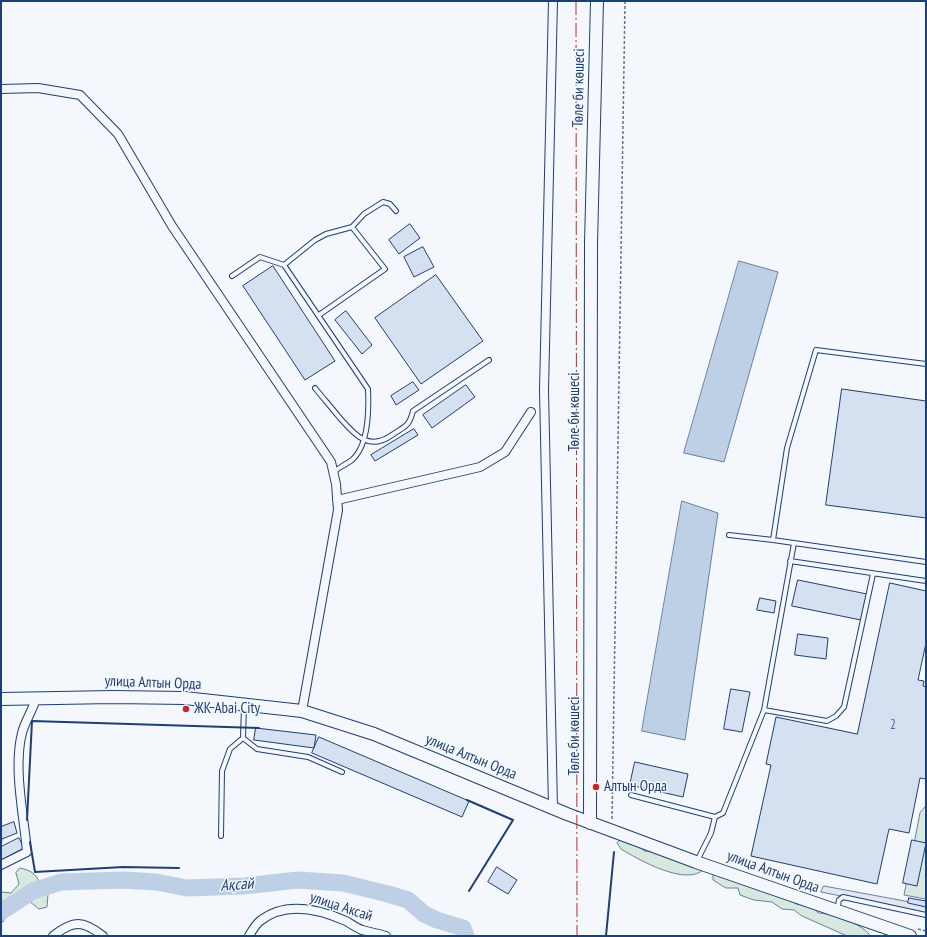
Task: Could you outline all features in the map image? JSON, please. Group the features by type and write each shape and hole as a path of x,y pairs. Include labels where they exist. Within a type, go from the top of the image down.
{"main road":[{"name":"Төле би көшесі","path":"590,823 592,244 597,1"},
{"name":"улица Алтын Орда","path":"1,699 185,698 302,711 374,734 590,823 696,862 836,912 911,931"}],"street":[{"name":"Төле би көшесі","path":"553,1 544,390 554,808"},
{"path":"1,89 38,88 80,95 118,134 172,226 331,462 338,510 302,711"},
{"path":"337,500 480,467 505,452 531,412"},
{"path":"1,865 27,852 20,792 19,765 22,732 36,698"},
{"name":"улица Аксай","path":"248,936 259,922 267,916 283,910 300,908 317,911 345,921 362,930 386,936"},
{"path":"53,936 65,926 73,924 90,926 103,936"}],"lane":[{"path":"284,265 326,234 352,227 364,214 382,202 390,204 396,211"},
{"path":"319,315 385,269 352,227"},
{"path":"232,276 260,257 284,265 368,389 369,412 363,440 352,459 333,472"},
{"path":"773,540 787,448 816,350 926,364"},
{"path":"315,388 351,432 369,442 388,438 410,423 413,411 489,360"},
{"path":"729,535 926,562"},
{"path":"696,862 716,817 723,813 764,710 794,543"},
{"path":"790,561 926,582"},
{"path":"764,710 826,721 836,716 844,707 873,574"},
{"path":"221,836 222,771 230,749 243,738 244,704"},
{"path":"243,738 257,749 308,757 342,772"},
{"path":"631,796 716,817"},
{"path":"836,912 840,900 843,898 926,915"}],"path":[{"path":"612,831 625,1"},
{"path":"911,931 926,931"}],"shaded area":[{"path":"926,806 926,899 904,895 920,813"},
{"path":"622,839 638,844 644,851 655,852 704,869 696,874 686,875 663,870 621,849 617,843"},
{"path":"20,868 31,872 37,878 48,894 47,907 39,909 29,901 9,911 3,922 1,922 1,892 11,893 19,884 16,873"},
{"path":"717,873 789,899 796,904 813,907 818,913 824,913 847,920 861,927 870,936 847,936 802,916 794,910 782,909 772,902 754,900 740,895 738,888 726,888 713,880 713,874"},
{"path":"824,886 926,905 926,913 821,892"}],"water":[{"path":"739,261 778,272 724,462 684,453"},
{"path":"682,501 718,513 685,740 642,731"}],"building":[{"path":"410,224 420,238 399,254 389,240"},
{"path":"423,247 434,267 414,277 404,257"},
{"path":"273,266 335,361 305,380 243,286"},
{"path":"436,275 483,341 421,384 375,318"},
{"path":"346,311 372,345 362,354 335,320"},
{"path":"413,382 419,390 396,405 391,396"},
{"path":"466,385 475,397 432,428 423,415"},
{"path":"842,389 926,401 926,518 826,505"},
{"path":"414,429 418,435 375,461 371,455"},
{"path":"798,580 867,594 861,620 792,606"},
{"path":"890,583 926,591 926,643 918,680 924,681 923,686 926,687 926,779 920,778 909,833 889,829 877,884 751,856 771,765 766,764 776,717 857,734"},
{"path":"760,598 776,601 774,613 757,610"},
{"path":"798,634 828,638 826,659 795,655"},
{"path":"731,689 750,692 742,732 724,729"},
{"path":"256,728 316,735 314,748 254,740"},
{"path":"319,737 469,801 462,817 312,753"},
{"path":"635,762 688,774 683,797 630,785"},
{"path":"14,822 17,833 2,839 1,846 1,827"},
{"path":"19,838 24,848 1,860 1,847"},
{"path":"912,840 926,843 917,886 903,883"},
{"path":"497,867 517,880 508,894 488,882"},
{"path":"909,898 926,901 926,907 908,903"}],"waterway":[{"name":"Ақсай","path":"1,912 33,891 61,882 124,880 156,882 187,888 244,886 298,880 343,883 408,900 424,914 437,920 463,928 466,936"}],"wall":[{"path":"27,820 32,721 259,728"},
{"path":"467,800 513,820 469,891"},
{"path":"30,842 35,872 123,867 179,868"},
{"path":"606,936 614,852"}],"power":[{"path":"576,1 577,936"}],"place":[{"name":"ЖК Abai City","path":"186,709"},
{"name":"Алтын Орда","path":"596,787"}]}
